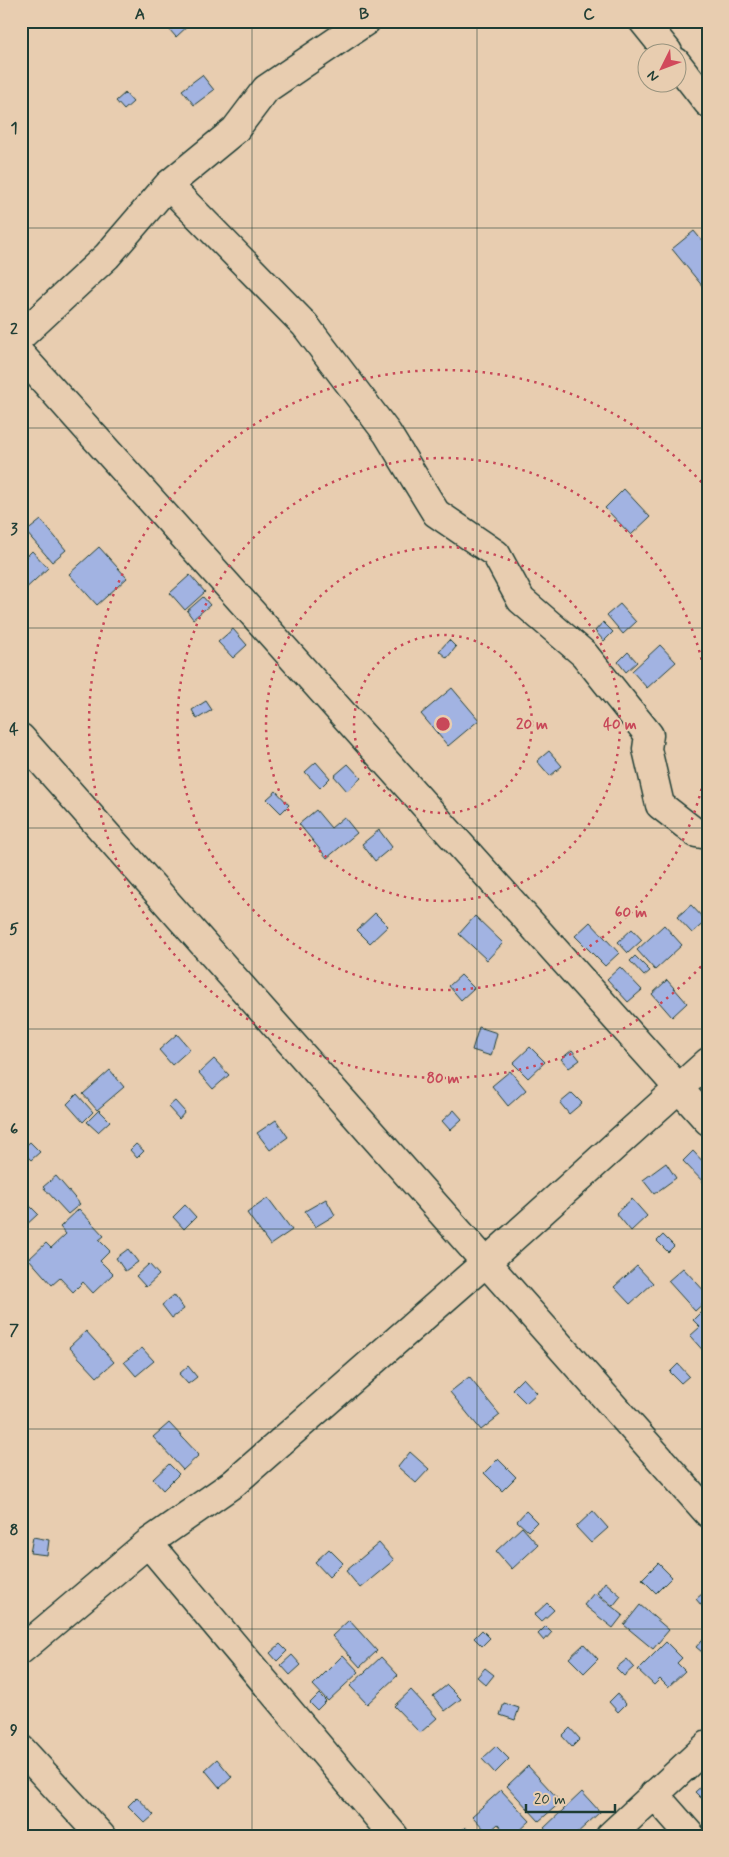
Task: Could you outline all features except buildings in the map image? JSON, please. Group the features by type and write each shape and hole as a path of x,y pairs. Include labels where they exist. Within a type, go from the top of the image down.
{"street":[{"path":"21,336 107,256 168,185 235,130 266,89 366,21"},
{"path":"643,21 660,42"},
{"path":"686,75 708,103"},
{"path":"168,185 305,325 387,433 436,513 496,554 521,600 584,654 648,735 647,749 660,805 696,833 708,835"},
{"path":"21,355 708,1121"},
{"path":"21,738 708,1512"},
{"path":"21,1650 148,1543 234,1483 708,1062"},
{"path":"148,1543 394,1836"},
{"path":"610,1836 708,1745"},
{"path":"21,1749 101,1836"},
{"path":"654,1794 691,1836"}]}
